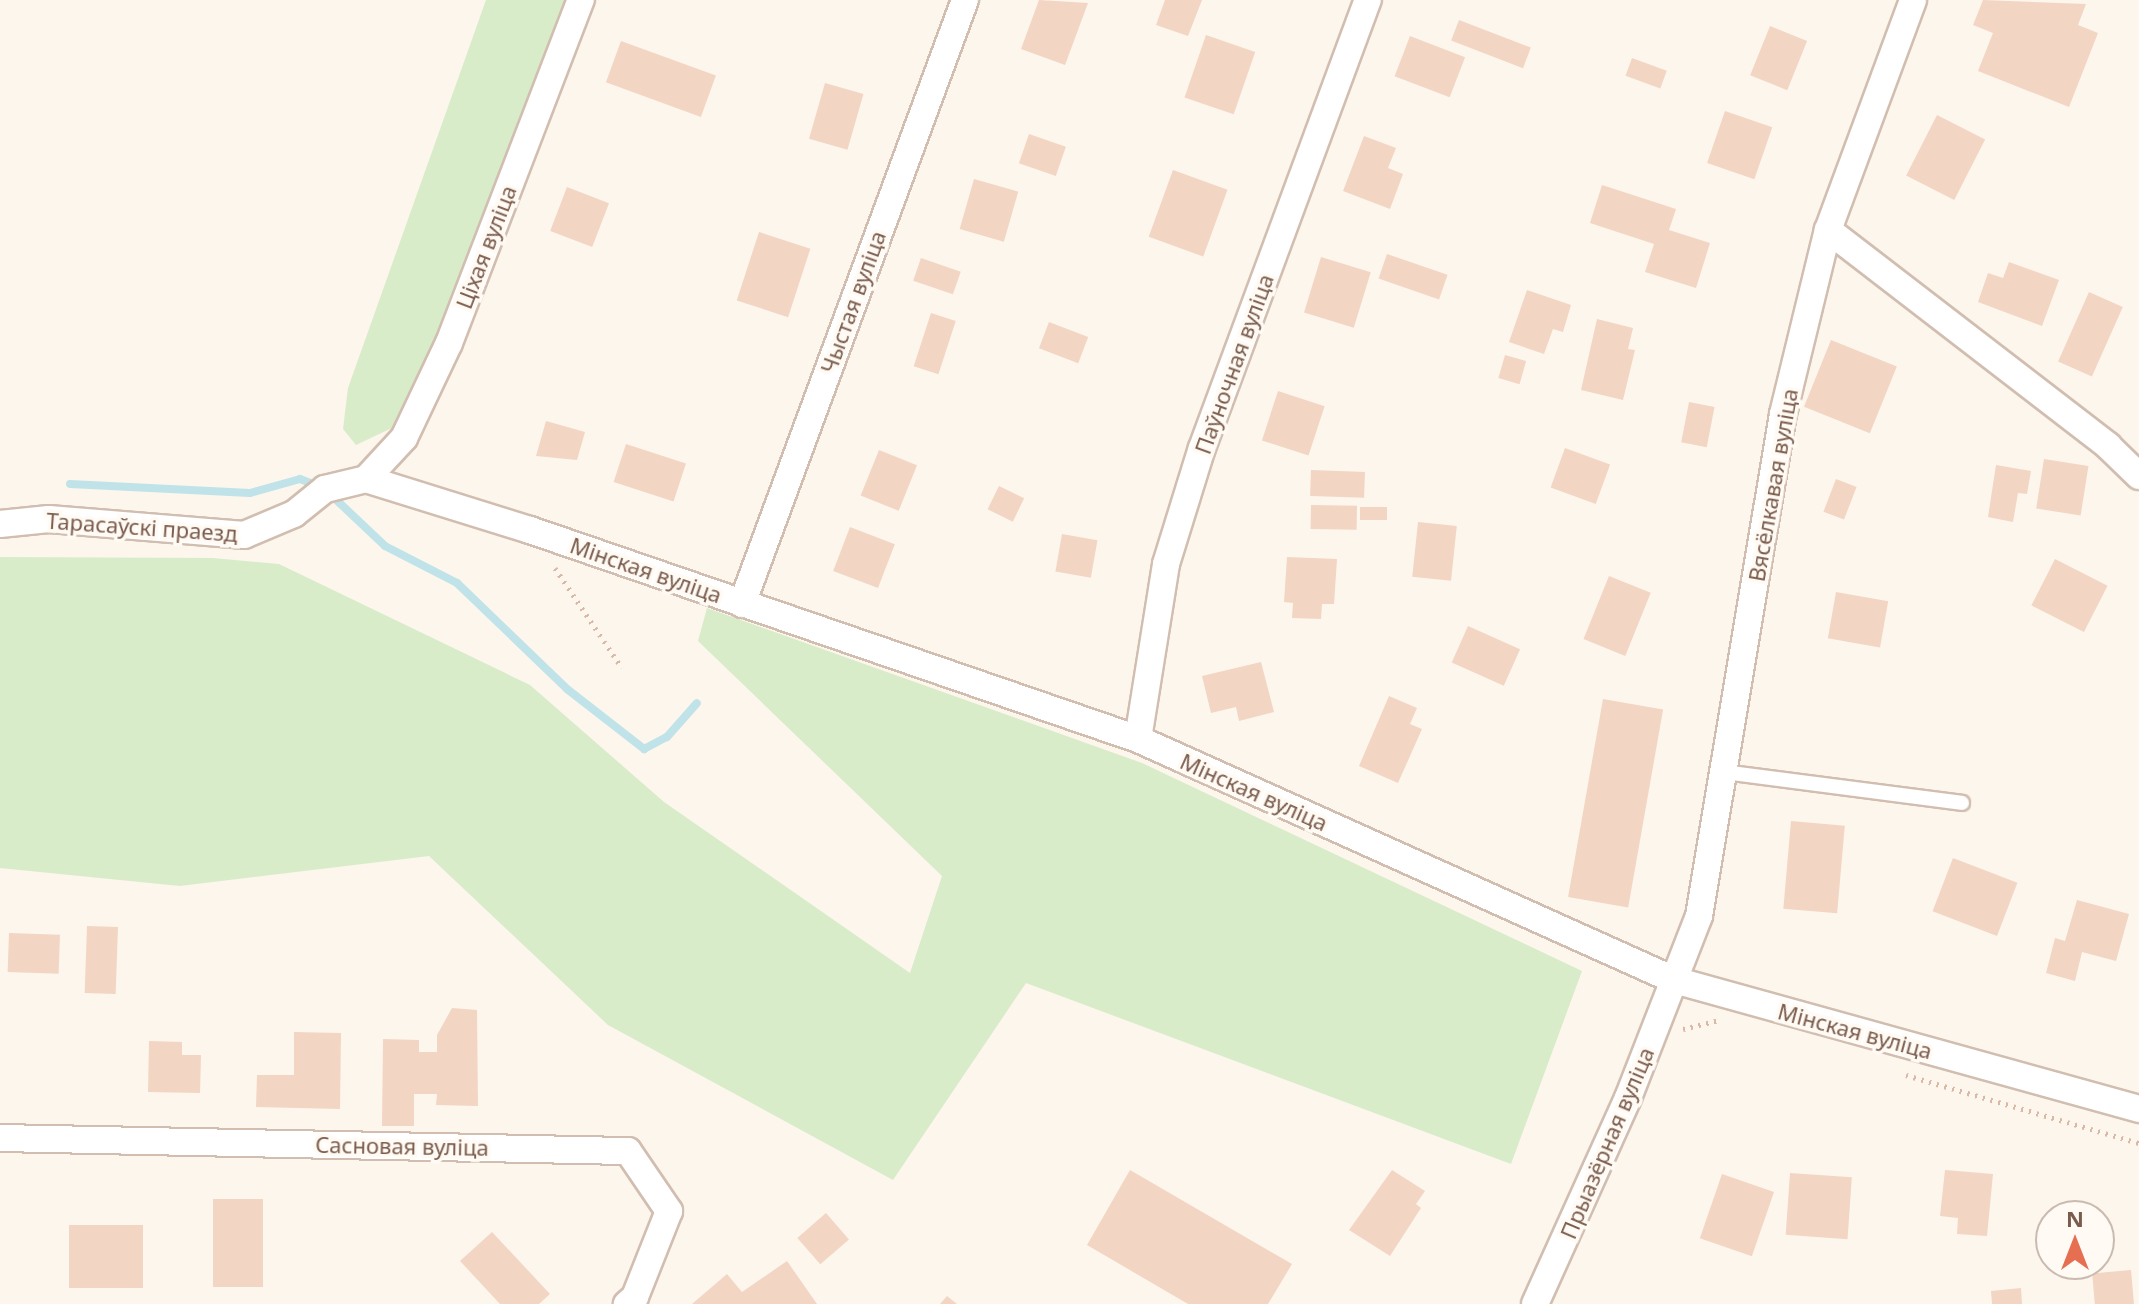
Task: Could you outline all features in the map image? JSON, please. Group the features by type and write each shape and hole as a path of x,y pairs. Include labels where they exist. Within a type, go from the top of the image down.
{"street":[{"name":"Ціхая вуліца","path":"366,479 404,438 449,343 581,0"},
{"name":"Чыстая вуліца","path":"742,604 965,0"},
{"name":"Паўночная вуліца","path":"1138,739 1166,564 1202,448 1368,0"},
{"name":"Вясёлкавая вуліца","path":"1674,980 1699,916 1783,414 1828,230 1913,0"},
{"path":"1828,230 2108,446 2139,476"},
{"name":"Тарасаўскі праезд","path":"0,524 49,519 244,535 294,514 325,489 366,479"},
{"name":"Мінская вуліца","path":"366,479 530,530 1138,739 1674,980 2139,1109"},
{"name":"Прыазёрная вуліца","path":"1535,1304 1576,1220 1674,980"},
{"name":"Сасновая вуліца","path":"0,1138 628,1151 669,1211 635,1297 627,1304"}],"lane":[{"path":"1724,772 1962,803"}],"path":[{"path":"530,530 622,668"},
{"path":"1672,1032 1719,1020 1734,1024"},
{"path":"1899,1073 2139,1143"}],"green space":[{"path":"486,0 571,0 437,349 394,427 356,445 343,429 348,388"},
{"path":"0,557 213,558 279,564 530,685 664,802 910,973 942,876 698,641 707,608 1142,763 1582,971 1511,1164 1026,983 893,1180 608,1025 429,856 180,886 0,868"}],"building":[{"path":"1039,0 1088,3 1065,65 1021,49"},
{"path":"1165,0 1202,0 1188,36 1156,25"},
{"path":"1983,0 2086,4 2078,25 2098,33 2069,107 1978,71 1993,33 1973,25"},
{"path":"1459,20 1531,48 1523,68 1451,41"},
{"path":"1770,26 1807,41 1787,90 1750,75"},
{"path":"1206,35 1255,52 1234,114 1185,97"},
{"path":"1410,36 1465,57 1450,97 1395,76"},
{"path":"621,41 716,76 701,117 606,82"},
{"path":"1632,58 1667,71 1660,89 1626,76"},
{"path":"825,83 863,94 847,150 809,139"},
{"path":"1725,111 1772,127 1754,179 1707,163"},
{"path":"1937,115 1985,140 1954,200 1906,176"},
{"path":"1029,134 1066,147 1056,176 1019,163"},
{"path":"1364,136 1396,148 1388,168 1403,174 1390,209 1343,191"},
{"path":"1173,170 1228,190 1203,257 1149,237"},
{"path":"974,179 1018,192 1004,242 960,229"},
{"path":"1602,185 1676,209 1669,230 1710,243 1696,288 1645,272 1654,244 1590,223"},
{"path":"567,187 609,203 592,247 550,231"},
{"path":"759,232 810,249 788,317 737,300"},
{"path":"1387,254 1448,275 1439,299 1379,279"},
{"path":"1321,257 1371,272 1354,328 1304,312"},
{"path":"921,258 961,272 953,294 913,281"},
{"path":"2009,262 2059,280 2042,326 1978,302 1988,273 2003,278"},
{"path":"1527,290 1571,305 1563,332 1553,329 1544,354 1509,342"},
{"path":"2089,292 2123,307 2092,376 2058,361"},
{"path":"931,313 956,321 938,374 914,366"},
{"path":"1597,319 1633,328 1628,349 1635,350 1623,400 1581,390"},
{"path":"1049,322 1088,337 1078,363 1039,348"},
{"path":"1831,340 1897,367 1870,433 1804,407"},
{"path":"1505,355 1526,361 1520,384 1498,378"},
{"path":"1278,391 1325,406 1309,456 1262,440"},
{"path":"1689,402 1715,407 1707,447 1681,442"},
{"path":"546,421 585,432 577,460 536,456"},
{"path":"626,444 686,463 674,502 614,482"},
{"path":"1565,448 1610,464 1596,504 1551,487"},
{"path":"879,450 917,465 899,511 861,495"},
{"path":"2044,459 2088,466 2081,515 2036,508"},
{"path":"1996,465 2031,471 2027,494 2018,493 2013,522 1988,517"},
{"path":"1311,470 1365,472 1364,498 1310,496"},
{"path":"1836,479 1857,487 1844,520 1823,512"},
{"path":"999,486 1024,498 1013,522 988,509"},
{"path":"1311,505 1357,506 1357,530 1311,529"},
{"path":"1360,507 1387,507 1387,520 1360,520"},
{"path":"1418,522 1457,526 1451,581 1412,577"},
{"path":"850,527 895,544 878,588 833,571"},
{"path":"1062,534 1097,540 1091,578 1055,571"},
{"path":"1287,557 1337,559 1334,604 1322,604 1321,619 1292,618 1293,603 1284,602"},
{"path":"2055,559 2108,586 2084,632 2031,605"},
{"path":"1609,576 1651,593 1625,656 1584,639"},
{"path":"1836,592 1888,601 1880,647 1828,638"},
{"path":"1468,626 1520,649 1504,686 1452,663"},
{"path":"1261,662 1274,712 1239,721 1236,707 1211,713 1202,676"},
{"path":"1389,696 1417,708 1410,724 1422,729 1398,783 1359,766"},
{"path":"1603,699 1663,710 1628,908 1568,897"},
{"path":"1791,821 1845,826 1837,913 1783,909"},
{"path":"1953,858 2017,883 1997,936 1933,911"},
{"path":"2077,900 2129,914 2116,961 2082,952 2075,981 2046,973 2055,938 2065,941"},
{"path":"87,926 118,927 116,994 85,993"},
{"path":"9,933 60,935 59,974 8,972"},
{"path":"452,1008 477,1010 478,1106 436,1105 437,1094 414,1094 414,1126 382,1126 383,1039 419,1040 419,1052 437,1052 437,1035"},
{"path":"294,1032 341,1033 340,1109 256,1107 257,1075 294,1075"},
{"path":"149,1041 182,1042 182,1055 201,1055 200,1093 148,1092"},
{"path":"1130,1170 1292,1264 1268,1304 1188,1304 1087,1245"},
{"path":"1392,1170 1425,1191 1416,1204 1421,1208 1390,1256 1349,1230"},
{"path":"1945,1170 1993,1174 1987,1236 1957,1234 1958,1218 1940,1216"},
{"path":"1790,1173 1852,1177 1848,1239 1786,1235"},
{"path":"1722,1174 1774,1192 1752,1256 1700,1238"},
{"path":"213,1199 263,1199 263,1287 213,1287"},
{"path":"826,1213 849,1239 820,1264 797,1238"},
{"path":"69,1225 143,1225 143,1288 69,1288"},
{"path":"492,1232 550,1294 539,1304 500,1304 460,1261"},
{"path":"787,1261 817,1304 692,1304 727,1274 742,1292"},
{"path":"2131,1270 2134,1304 2095,1304 2093,1280 2115,1280 2115,1271"},
{"path":"2021,1288 2022,1304 1992,1304 1991,1291"},
{"path":"947,1296 957,1304 940,1304"}],"waterway":[{"path":"70,484 250,493 300,479 318,486"},
{"path":"329,493 385,546 457,583 567,689 644,749 667,737 697,703"}]}
